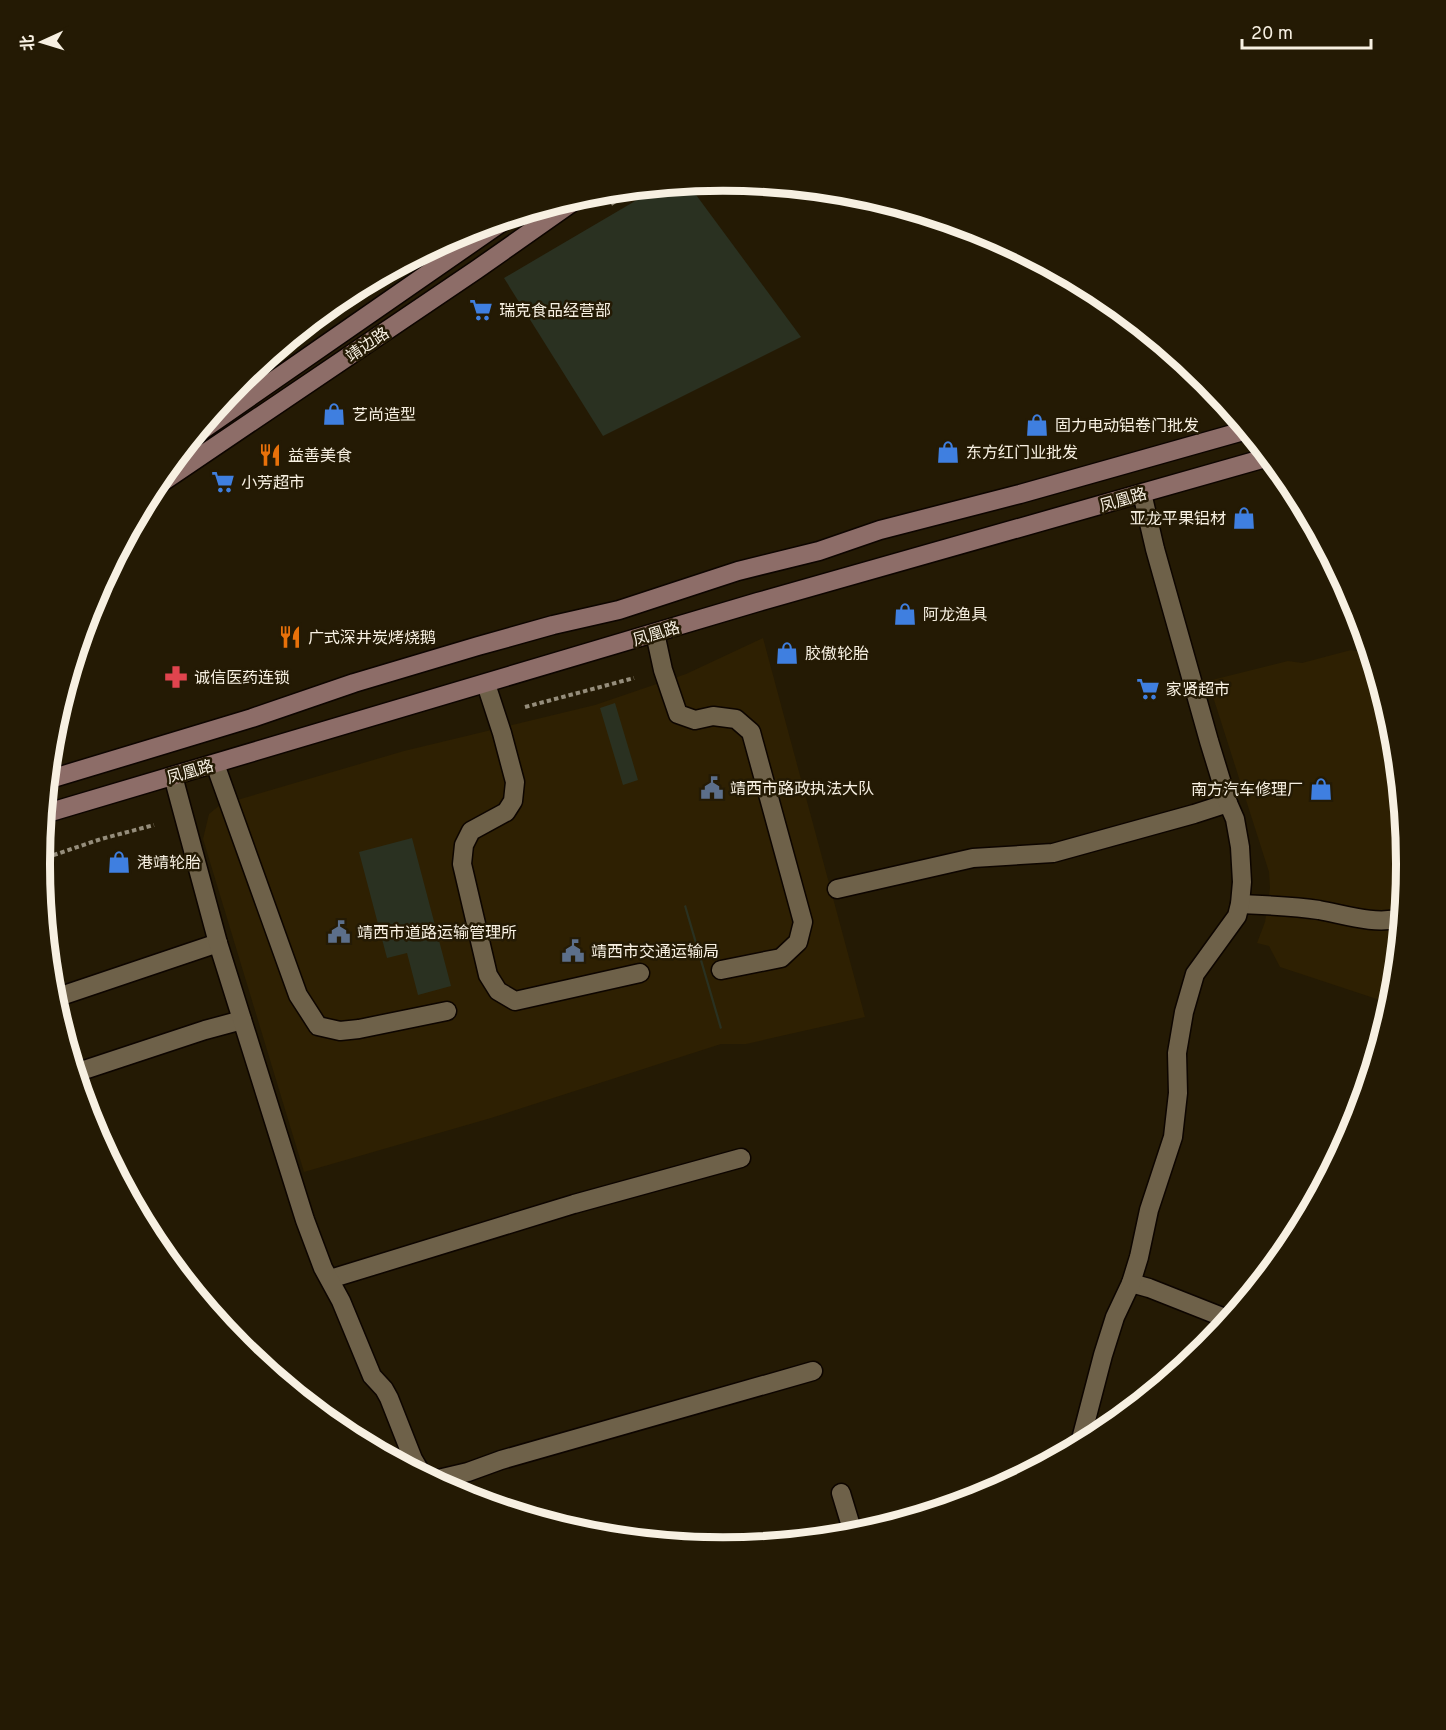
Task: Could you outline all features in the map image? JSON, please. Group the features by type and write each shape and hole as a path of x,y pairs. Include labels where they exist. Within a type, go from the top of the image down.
{"main road":[{"name":"靖边路","path":"176,473 559,212"},
{"name":"靖边路","path":"220,417 480,237"},
{"name":"凤凰路","path":"55,778 252,718 388,673 553,625 619,610 738,571 819,551 880,530 1020,494 1238,432"},
{"name":"凤凰路","path":"52,812 758,602 1260,459"}],"street":[{"path":"1082,1434 1103,1355 1115,1317 1131,1283 1149,1210 1173,1137 1178,1094 1177,1053 1184,1012 1195,974 1237,916 1242,882 1240,847 1234,819 1155,549 1142,493"},
{"path":"655,633 663,670 678,714 695,720 713,716 735,719 751,732 802,922 798,942 781,958 721,970"},
{"path":"486,684 497,714 515,782 513,801 506,812 471,831 464,845 462,864 488,975 498,991 514,1000 640,973"},
{"path":"214,764 298,994 318,1026 340,1031 359,1029 447,1011"},
{"path":"173,776 183,818 242,1020 322,1268 345,1310 372,1376 389,1398 417,1465"},
{"path":"837,890 973,858 1053,853 1228,803"},
{"path":"1240,904 1319,910 1355,918 1394,920"},
{"path":"62,996 219,943"},
{"path":"82,1071 242,1020"},
{"path":"330,1279 574,1204 741,1158"},
{"path":"1131,1283 1222,1317"},
{"path":"450,1480 501,1460 813,1371"},
{"path":"841,1493 851,1526"}],"path":[{"path":"497,714 663,670"},
{"path":"50,856 100,839 183,818"}],"shaded area":[{"path":"763,638 865,1017 746,1044 721,1044 491,1118 304,1172 203,839 209,814 220,805 404,751 595,705 686,674"},
{"name":"南方汽车修理厂","path":"1351,650 1362,652 1374,691 1391,777 1395,821 1395,909 1391,953 1383,1001 1280,967 1269,946 1257,943 1265,922 1270,888 1269,872 1208,681 1288,661 1302,663"}],"green space":[{"path":"694,192 801,337 603,436 504,278 643,196"},
{"path":"615,703 638,780 623,785 600,708"},
{"path":"412,838 451,986 418,995 407,953 387,958 359,852"},
{"path":"686,905 722,1028 720,1029 684,906"}],"place":[{"name":"瑞克食品经营部","path":"481,310"},
{"name":"艺尚造型","path":"334,414"},
{"name":"固力电动铝卷门批发","path":"1037,425"},
{"name":"东方红门业批发","path":"948,452"},
{"name":"益善美食","path":"270,455"},
{"name":"小芳超市","path":"223,482"},
{"name":"亚龙平果铝材","path":"1244,518"},
{"name":"阿龙渔具","path":"905,614"},
{"name":"广式深井炭烤烧鹅","path":"290,637"},
{"name":"胶傲轮胎","path":"787,653"},
{"name":"诚信医药连锁","path":"176,677"},
{"name":"家贤超市","path":"1148,689"},
{"name":"靖西市路政执法大队","path":"712,788"},
{"name":"南方汽车修理厂","path":"1321,789"},
{"name":"港靖轮胎","path":"119,862"},
{"name":"靖西市道路运输管理所","path":"339,932"},
{"name":"靖西市交通运输局","path":"573,951"}]}
